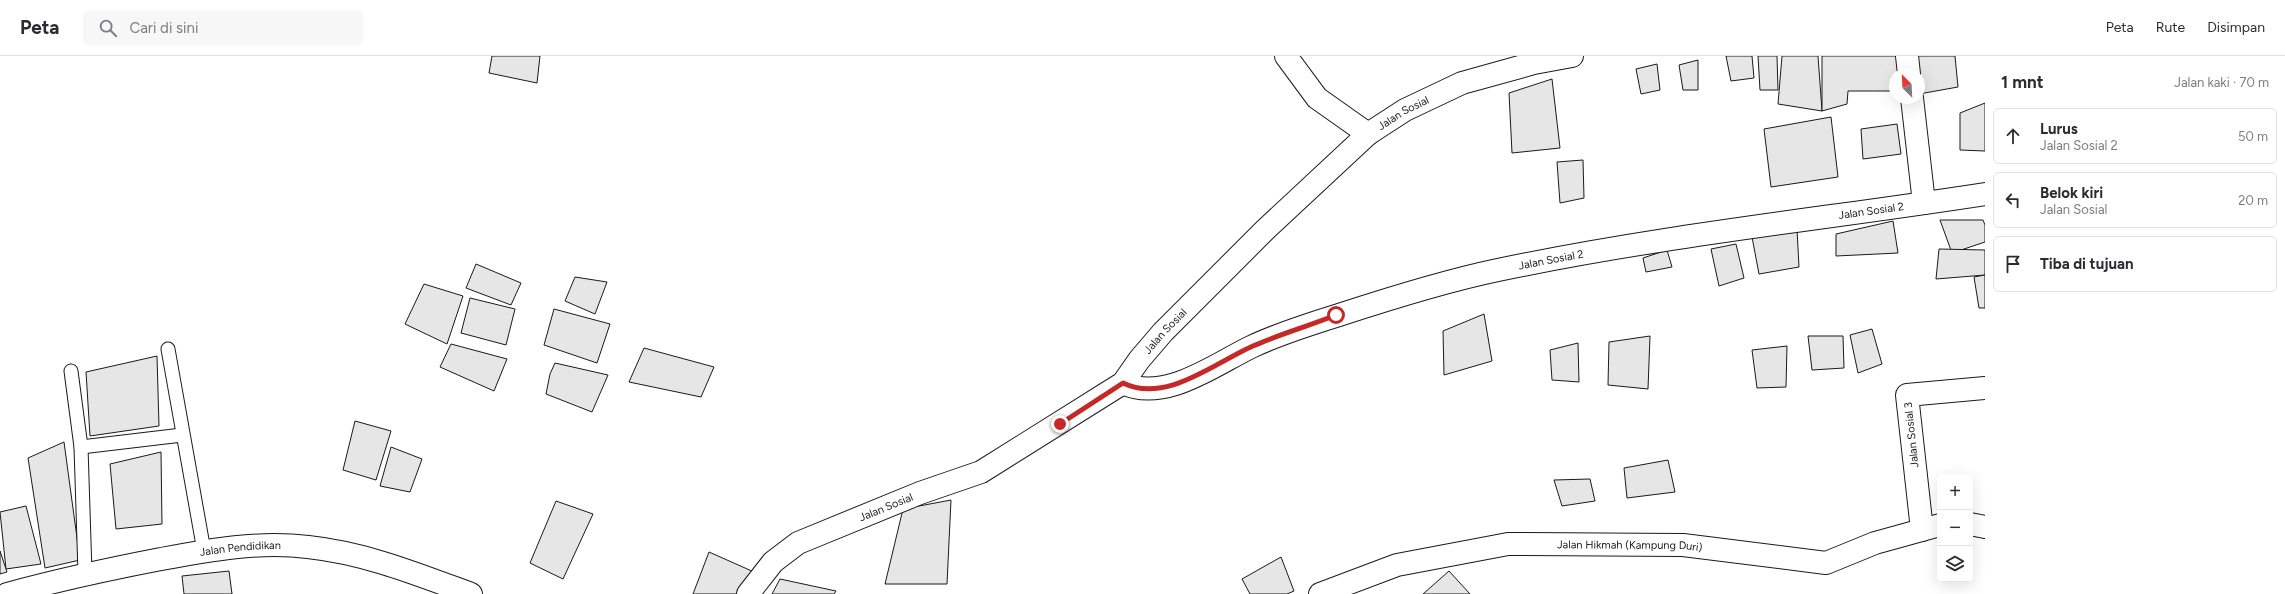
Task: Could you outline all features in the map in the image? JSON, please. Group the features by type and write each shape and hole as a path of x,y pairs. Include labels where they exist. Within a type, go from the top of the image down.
{"street":[{"path":"1286,56 1317,98 1368,134"},
{"name":"Jalan Sosial","path":"748,594 773,562 798,543 920,493 981,472 1129,386 1138,360 1204,289 1368,134 1405,110 1462,83 1534,63 1572,56"},
{"path":"1907,56 1908,68"},
{"path":"1913,104 1924,203"},
{"name":"Jalan Sosial 2","path":"1129,386 1148,390 1194,378 1253,346 1336,315 1411,292 1497,270 1680,236 1985,194"},
{"name":"Jalan Sosial 3","path":"1931,527 1907,395 1985,388"},
{"path":"1973,525 1985,527"},
{"name":"Jalan Hikmah (Kampung Duri)","path":"1320,594 1397,565 1508,544 1684,545 1826,563 1874,543 1931,527"},
{"name":"Jalan Pendidikan","path":"7,594 86,573 204,551 256,545 308,547 376,559 471,594"}],"lane":[{"path":"168,349 182,435 204,551"},
{"path":"71,371 81,447 86,573"},
{"path":"81,447 182,435"}],"building":[{"path":"492,56 540,56 537,83 489,73"},
{"path":"1726,56 1752,56 1754,78 1731,81"},
{"path":"1758,56 1777,56 1778,90 1760,90"},
{"path":"1782,56 1818,56 1822,111 1778,104"},
{"path":"1822,56 1900,56 1901,68 1889,68 1889,91 1848,91 1847,104 1822,111"},
{"path":"1914,56 1955,56 1958,87 1925,93 1925,68 1917,68"},
{"path":"1698,60 1698,90 1683,90 1679,65"},
{"path":"1657,64 1660,90 1641,94 1636,69"},
{"path":"1552,79 1560,148 1512,153 1509,93"},
{"path":"1985,103 1985,151 1960,150 1960,113"},
{"path":"1831,117 1838,177 1771,187 1764,129"},
{"path":"1897,124 1901,154 1863,159 1861,129"},
{"path":"1583,160 1584,198 1560,203 1557,162"},
{"path":"1940,220 1983,220 1985,225 1985,242 1952,253"},
{"path":"1893,221 1898,253 1836,256 1836,234"},
{"path":"1797,229 1799,267 1759,274 1752,237"},
{"path":"1736,244 1744,278 1719,286 1711,249"},
{"path":"1939,249 1985,250 1985,275 1936,279"},
{"path":"1667,250 1672,267 1646,272 1643,258"},
{"path":"476,264 521,283 511,305 466,288"},
{"path":"1985,275 1985,308 1979,308 1974,277"},
{"path":"575,277 607,282 595,314 565,301"},
{"path":"424,284 463,296 447,344 405,324"},
{"path":"470,298 515,309 506,345 461,333"},
{"path":"554,309 610,324 597,363 544,345"},
{"path":"1484,314 1492,361 1444,375 1443,331"},
{"path":"1872,329 1882,364 1858,373 1850,335"},
{"path":"1650,336 1648,389 1608,385 1609,342"},
{"path":"1808,336 1843,336 1844,368 1812,370"},
{"path":"1578,343 1579,382 1552,380 1550,350"},
{"path":"451,344 507,359 494,391 440,367"},
{"path":"1787,346 1786,387 1757,388 1752,350"},
{"path":"644,348 714,367 701,397 629,382"},
{"path":"157,356 159,426 90,436 86,372"},
{"path":"555,363 608,375 592,412 546,394 550,374"},
{"path":"355,421 391,431 376,480 343,470"},
{"path":"64,442 80,560 45,568 28,458"},
{"path":"391,447 422,459 410,492 380,486"},
{"path":"161,452 162,524 116,529 110,464"},
{"path":"1668,460 1675,492 1627,498 1624,468"},
{"path":"1590,479 1595,501 1562,506 1554,480"},
{"path":"951,500 947,584 885,584 903,509"},
{"path":"556,501 593,514 563,579 530,563"},
{"path":"26,506 41,564 6,569 0,512"},
{"path":"0,551 7,572 0,574"},
{"path":"709,552 754,572 739,594 693,594"},
{"path":"1281,557 1294,591 1287,594 1250,594 1242,579"},
{"path":"229,571 232,594 184,594 182,576"},
{"path":"1449,571 1470,594 1423,594"},
{"path":"780,579 836,591 834,594 772,594"}],"route":[{"path":"1060,424 1123,383 1135,389 1148,390 1194,378 1253,346 1336,315"}]}
